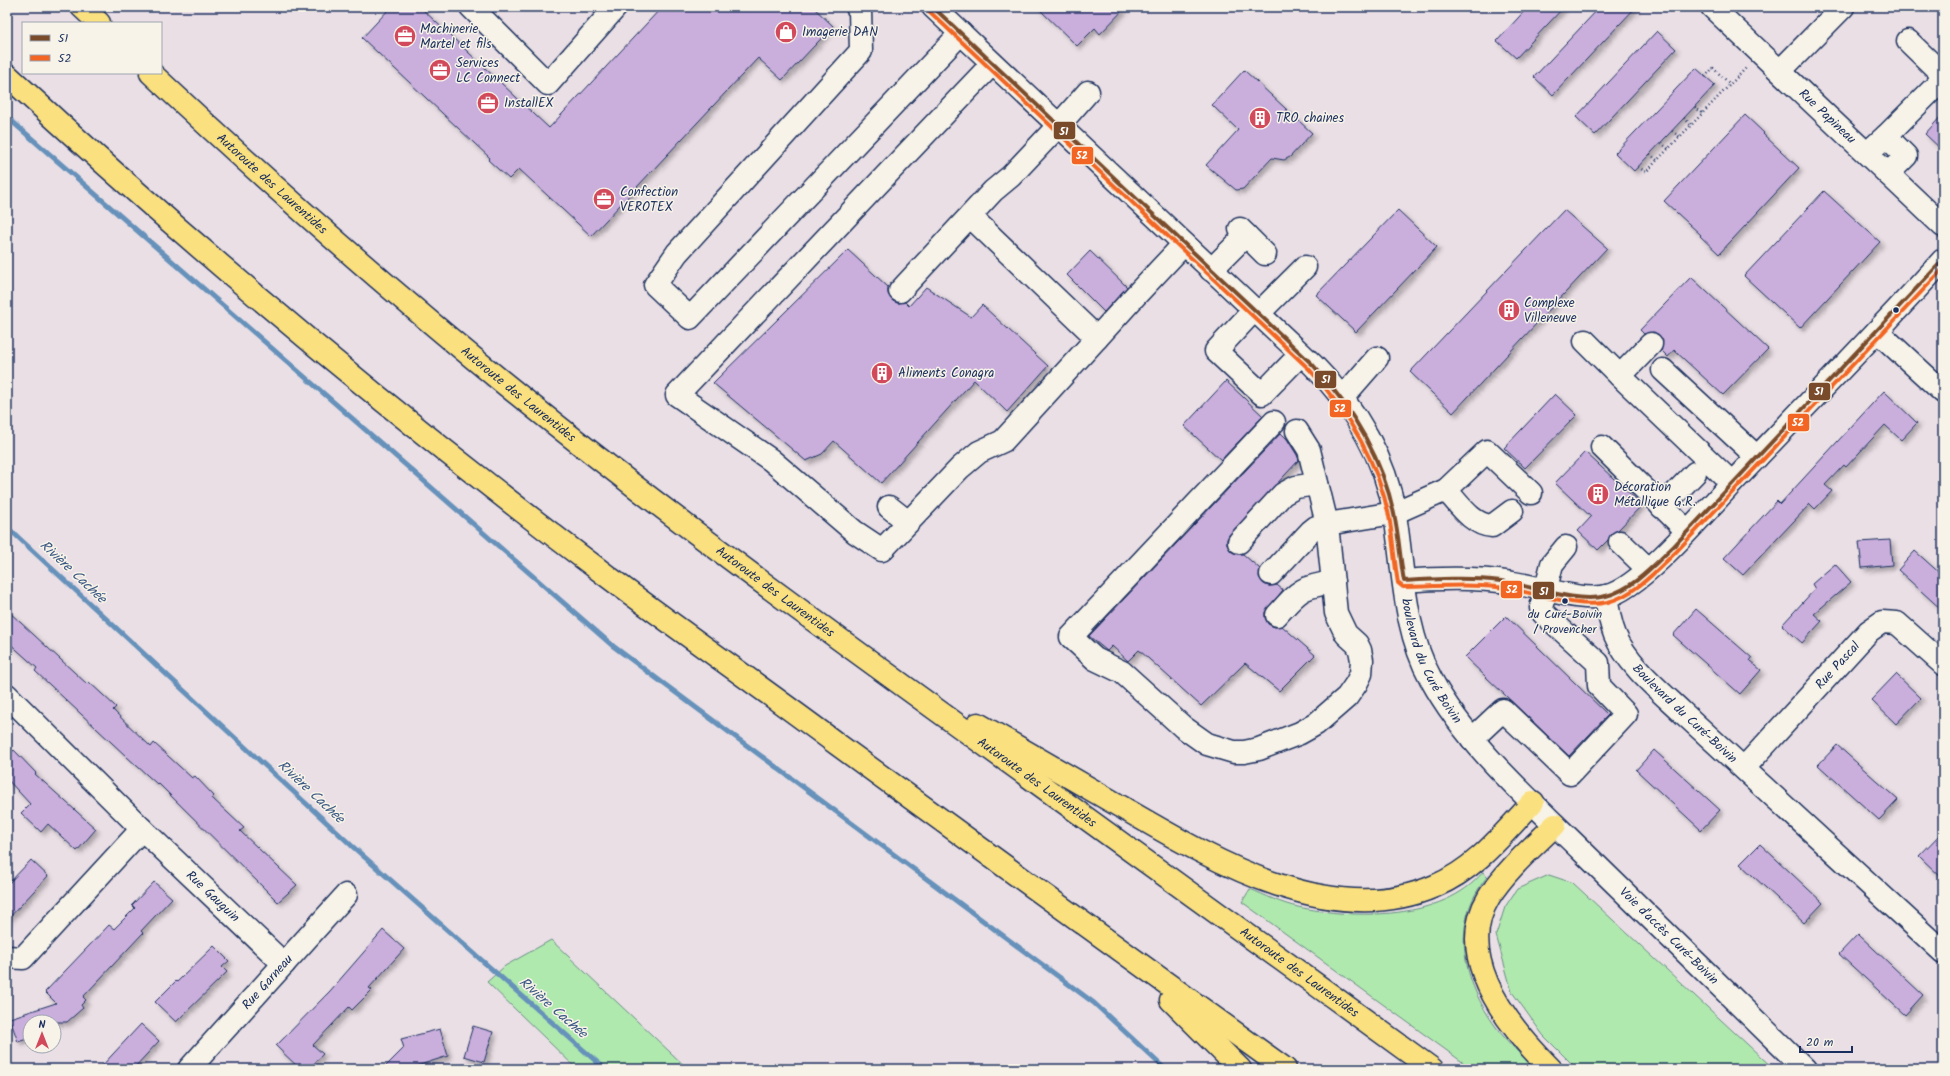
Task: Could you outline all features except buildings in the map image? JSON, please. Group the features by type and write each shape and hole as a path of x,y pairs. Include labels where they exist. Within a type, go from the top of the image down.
{"highway":[{"path":"82,7 98,22"},
{"name":"Autoroute des Laurentides","path":"152,74 326,233 500,380 682,522 874,665 1432,1069"},
{"path":"7,75 100,160 235,278 328,356 480,478 685,634 1285,1069"},
{"path":"874,665 1191,847 1253,876 1291,890 1315,895 1336,898 1381,899 1419,893 1436,886 1460,873 1481,858 1533,802"},
{"path":"1551,1069 1513,1028 1496,1000 1482,969 1478,939 1483,912 1488,898 1496,886 1555,825"},
{"path":"1125,953 1240,1069"}],"street":[{"path":"471,7 548,84 616,7"},
{"name":"Rue Papineau","path":"1712,7 1943,226"},
{"path":"1780,71 1843,7"},
{"path":"860,8 861,51 677,253 655,285 690,318 950,17"},
{"name":"boulevard du Curé Boivin","path":"950,17 992,64 1059,125 1301,354 1343,397 1373,447 1382,469 1394,513 1410,623 1421,657 1431,679 1472,739 1533,802"},
{"path":"1908,41 1943,75"},
{"path":"992,64 677,395 771,460 855,532 882,550 960,468 979,452 1003,440 1184,244"},
{"path":"1867,154 1943,79"},
{"path":"900,291 993,191 1011,176 1088,92"},
{"path":"1886,136 1906,156 1888,174"},
{"path":"970,216 1097,338"},
{"path":"1211,270 1243,232 1265,254"},
{"path":"1404,581 1463,579 1512,582 1545,588 1584,598 1606,596 1625,588 1648,569 1687,531 1943,260"},
{"path":"1301,354 1262,394 1216,351 1305,266"},
{"path":"1877,331 1943,392"},
{"path":"1585,341 1732,483"},
{"path":"1620,376 1651,344"},
{"path":"1343,397 1377,358"},
{"path":"1663,370 1757,457"},
{"path":"1274,422 1071,637 1095,659 1122,672 1195,736 1207,744 1221,750 1244,752 1300,733 1316,724 1347,697 1361,674 1362,660 1357,644 1346,634 1336,613 1326,524 1309,450 1297,431"},
{"path":"1602,448 1687,531"},
{"path":"1271,574 1316,527 1394,513 1446,490 1488,451 1531,493"},
{"path":"1662,507 1695,473"},
{"path":"1239,542 1283,494 1296,487 1317,484"},
{"path":"1446,490 1475,521 1484,526 1492,526 1512,511"},
{"path":"889,507 908,522"},
{"path":"1620,542 1648,569"},
{"path":"1472,739 1503,710 1570,774 1626,714 1599,686 1598,664 1591,655 1543,613 1541,608 1552,564 1566,546"},
{"path":"1277,615 1305,588 1333,582"},
{"name":"Boulevard du Curé-Boivin","path":"1606,596 1610,618 1616,637 1622,648 1645,676 1943,952"},
{"name":"Rue Pascal","path":"1744,768 1869,631 1882,622 1893,622 1903,626 1943,664"},
{"path":"1591,655 1604,644 1616,637"},
{"name":"Rue Gauguin","path":"7,695 142,829 284,964"},
{"name":"Voie d'accès Curé-Boivin","path":"1533,802 1805,1069"},
{"path":"7,957 23,958 142,829"},
{"name":"Rue Garneau","path":"189,1069 346,895"}],"path":[{"path":"1638,167 1646,172 1760,53"},
{"path":"1706,77 1713,68 1730,84"},
{"path":"1695,107 1702,113"},
{"path":"1684,118 1692,125"},
{"path":"1672,131 1680,137"},
{"path":"1661,143 1669,149"},
{"path":"1650,154 1658,160"}],"green space":[{"path":"1483,872 1487,877 1475,895 1468,914 1464,933 1465,952 1469,972 1475,991 1496,1027 1520,1054 1536,1069 1472,1069 1242,902 1250,889 1286,904 1321,911 1371,914 1397,912 1422,908 1445,900 1466,888"},
{"path":"1549,875 1573,883 1774,1069 1577,1069 1543,1035 1512,992 1496,935 1505,907 1517,889"},
{"path":"551,940 688,1069 577,1069 487,982 505,966"}],"waterway":[{"path":"7,117 613,646 1094,1003 1165,1069"},
{"name":"Rivière Cachée","path":"7,527 351,845 605,1069"}],"transit line":[{"name":"51","path":"933,7 1313,365 1327,381 1353,416 1364,434 1382,473 1394,514 1404,581 1452,579 1501,581 1581,598 1606,596 1616,593 1634,583 1672,548 1943,260"},
{"name":"52","path":"929,11 1309,369 1323,385 1348,419 1359,437 1377,475 1389,516 1398,583 1403,587 1461,585 1485,586 1510,589 1567,602 1595,604 1618,599 1627,594 1645,581 1676,552 1943,269"}],"place":[{"name":"Imagerie DAN","path":"786,32"},
{"name":"Machinerie Martel et fils","path":"405,36"},
{"name":"Services LC Connect","path":"440,70"},
{"name":"InstallEX","path":"488,103"},
{"name":"TRO chaines","path":"1260,118"},
{"name":"Confection VEROTEX","path":"604,199"},
{"name":"Complexe Villeneuve","path":"1509,310"},
{"name":"Aliments Conagra","path":"882,373"},
{"name":"Décoration Métallique G.R.","path":"1598,494"},
{"name":"du Curé-Boivin / Provencher","path":"1565,601"}]}
